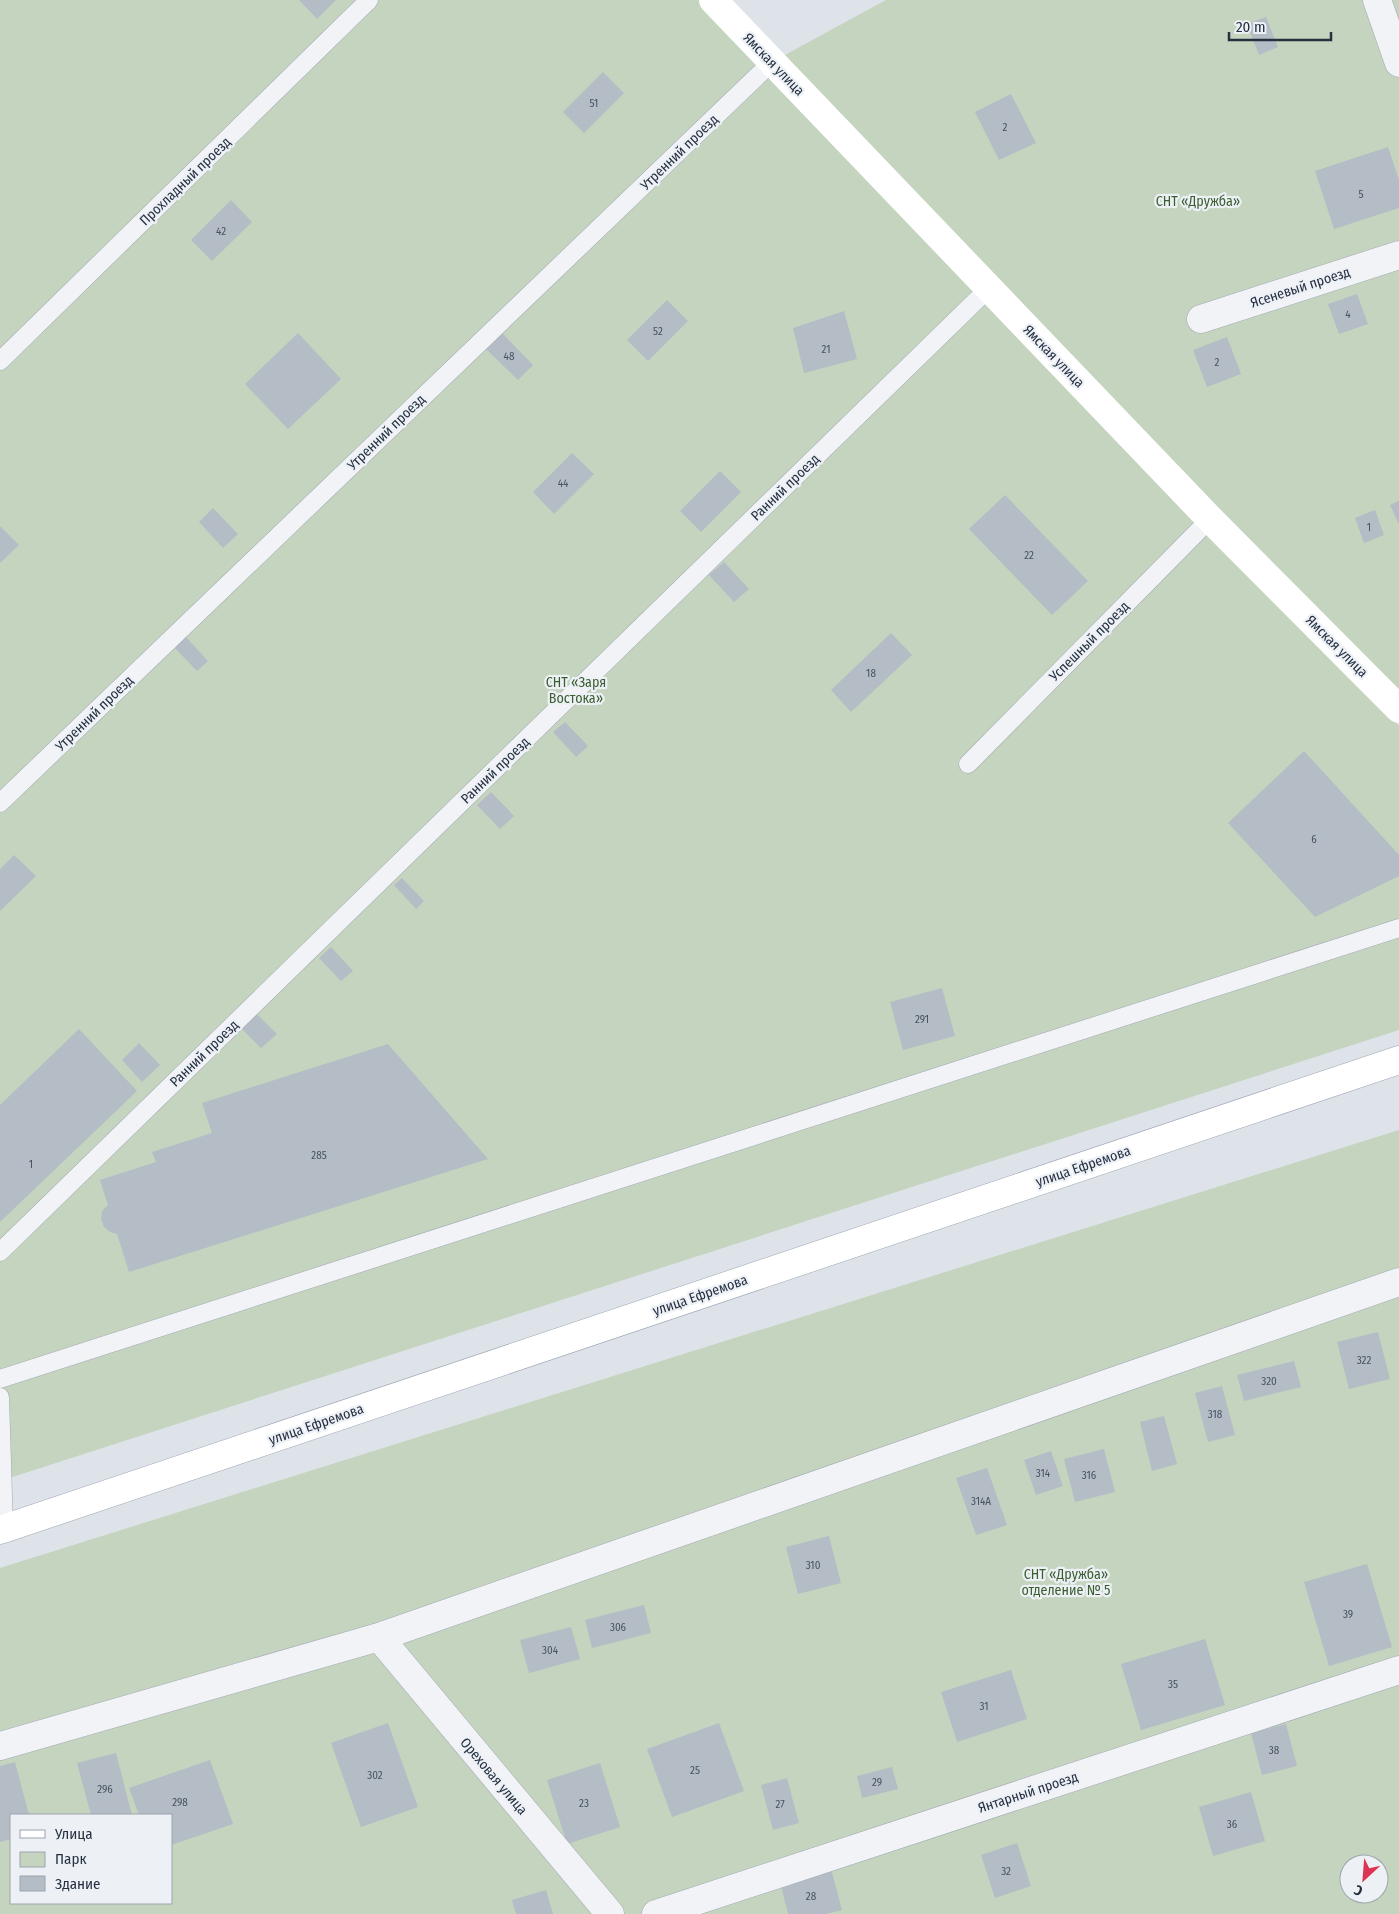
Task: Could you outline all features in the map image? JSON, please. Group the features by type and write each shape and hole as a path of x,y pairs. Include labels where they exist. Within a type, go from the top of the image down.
{"main road":[{"name":"Ямская улица","path":"713,0 1210,519 1399,709"},
{"name":"улица Ефремова","path":"2,1530 1399,1060"}],"street":[{"path":"1377,0 1399,63"},
{"name":"Ясеневый проезд","path":"1201,319 1399,255"},
{"path":"0,1746 379,1637 1399,1282"},
{"name":"Ореховая улица","path":"379,1637 610,1914"},
{"name":"Янтарный проезд","path":"656,1914 1399,1670"}],"lane":[{"name":"Прохладный проезд","path":"0,361 369,0"},
{"name":"Утренний проезд","path":"0,803 772,62"},
{"name":"Ранний проезд","path":"0,1252 989,288"},
{"name":"Успешный проезд","path":"968,764 1210,519"},
{"path":"0,1379 1399,928"},
{"path":"0,1397 2,1530"}],"green space":[{"name":"СНТ «Заря Востока»","path":"0,0 713,0 772,62 886,0 1399,0 1399,698 1210,519 1399,726 1399,1030 0,1481"},
{"name":"СНТ «Дружба» отделение № 5","path":"1399,1130 1399,1914 0,1914 0,1568"}],"building":[{"path":"299,0 336,0 317,19"},
{"path":"1266,17 1278,47 1259,55 1247,24"},
{"path":"603,72 624,93 584,133 563,112"},
{"path":"1011,94 1036,143 999,160 975,112"},
{"path":"1388,147 1399,180 1399,208 1334,229 1315,171"},
{"path":"231,200 252,222 212,261 191,240"},
{"path":"1357,294 1368,324 1339,334 1328,304"},
{"path":"667,300 688,321 648,361 627,340"},
{"path":"844,311 857,359 804,373 793,328"},
{"path":"500,331 533,365 518,380 484,347"},
{"path":"298,333 341,379 288,429 245,384"},
{"path":"1227,337 1241,374 1207,387 1193,350"},
{"path":"572,453 594,474 554,514 533,492"},
{"path":"720,471 741,492 701,532 680,511"},
{"path":"1005,495 1088,581 1052,615 969,529"},
{"path":"1399,501 1399,524 1390,505"},
{"path":"213,508 238,534 223,548 199,522"},
{"path":"1375,510 1384,535 1364,543 1355,518"},
{"path":"0,526 19,545 0,563"},
{"path":"724,562 749,589 734,602 709,575"},
{"path":"891,633 912,655 851,712 831,690"},
{"path":"186,637 208,661 197,671 175,648"},
{"path":"565,722 588,746 576,757 553,732"},
{"path":"1304,751 1399,855 1399,876 1315,917 1228,823"},
{"path":"491,792 514,816 500,829 477,805"},
{"path":"14,855 36,876 0,911 0,869"},
{"path":"402,878 424,901 416,909 394,885"},
{"path":"331,947 353,971 341,981 319,958"},
{"path":"942,988 955,1036 903,1050 890,1002"},
{"path":"257,1014 277,1034 261,1048 241,1028"},
{"path":"79,1029 137,1091 0,1222 0,1105"},
{"path":"139,1043 160,1065 142,1082 122,1060"},
{"path":"388,1044 488,1159 129,1272 117,1234 110,1232 104,1227 101,1219 102,1211 108,1205 100,1180 156,1162 152,1152 212,1133 202,1103"},
{"path":"1378,1332 1390,1379 1349,1389 1337,1342"},
{"path":"1294,1361 1301,1387 1244,1401 1237,1375"},
{"path":"1222,1386 1235,1435 1208,1442 1195,1393"},
{"path":"1164,1416 1177,1464 1152,1471 1140,1422"},
{"path":"1104,1449 1115,1492 1075,1502 1064,1459"},
{"path":"1051,1451 1063,1486 1036,1495 1024,1460"},
{"path":"987,1468 1007,1525 976,1535 956,1478"},
{"path":"829,1536 841,1583 798,1594 786,1547"},
{"path":"1367,1564 1392,1647 1329,1666 1304,1582"},
{"path":"644,1605 651,1633 592,1648 585,1620"},
{"path":"571,1627 580,1659 529,1673 520,1640"},
{"path":"1205,1639 1225,1705 1141,1730 1121,1664"},
{"path":"1011,1670 1027,1719 957,1742 941,1692"},
{"path":"388,1723 418,1807 361,1827 331,1743"},
{"path":"719,1723 744,1791 672,1817 647,1749"},
{"path":"1286,1724 1297,1766 1262,1775 1251,1733"},
{"path":"116,1753 132,1814 91,1814 77,1763"},
{"path":"210,1760 233,1824 172,1845 172,1814 139,1814 129,1788"},
{"path":"15,1762 29,1814 10,1814 10,1839 0,1842 0,1766"},
{"path":"600,1763 620,1827 567,1844 547,1780"},
{"path":"892,1767 898,1789 862,1798 857,1776"},
{"path":"787,1778 799,1823 773,1830 761,1785"},
{"path":"1251,1792 1265,1841 1213,1856 1199,1807"},
{"path":"1017,1843 1031,1886 995,1898 981,1855"},
{"path":"831,1869 842,1910 826,1914 788,1914 780,1882"},
{"path":"546,1890 553,1914 516,1914 512,1900"}],"park label":[{"name":"СНТ «Дружба»","path":"1198,201"}]}
